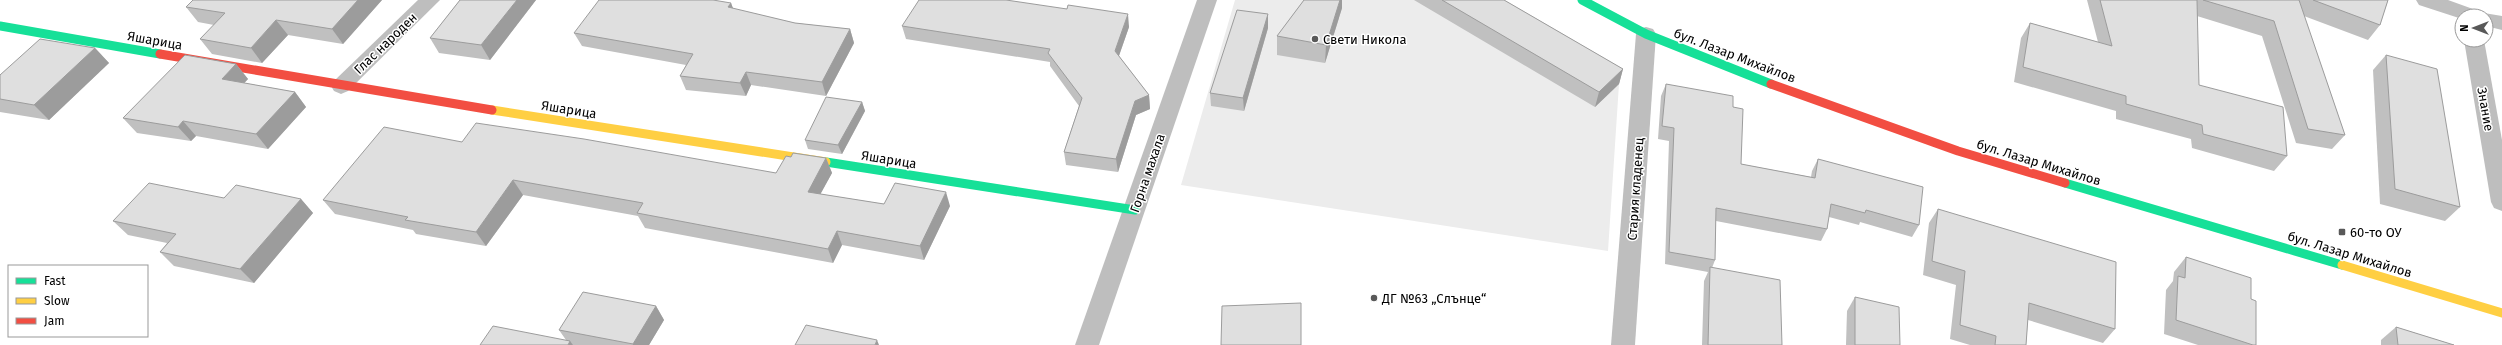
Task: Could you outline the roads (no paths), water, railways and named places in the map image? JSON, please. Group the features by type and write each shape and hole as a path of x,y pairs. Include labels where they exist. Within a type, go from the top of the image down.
{"street":[{"name":"Глас народен","path":"341,86 430,0"},
{"name":"Горна махала","path":"1087,345 1207,0"},
{"name":"бул. Лазар Михайлов","path":"1582,0 1646,34 1782,88 1958,151 2502,313"},
{"path":"2426,0 2454,9"},
{"name":"Яшарица","path":"0,26 341,86 1134,210"},
{"name":"Стария кладенец","path":"1623,345 1646,34"},
{"name":"Знание","path":"2475,48 2502,202"}],"place":[{"name":"Свети Никола","path":"1315,39"},
{"name":"60-то ОУ","path":"2342,232"},
{"name":"ДГ №63 „Слънце“","path":"1374,298"}]}
